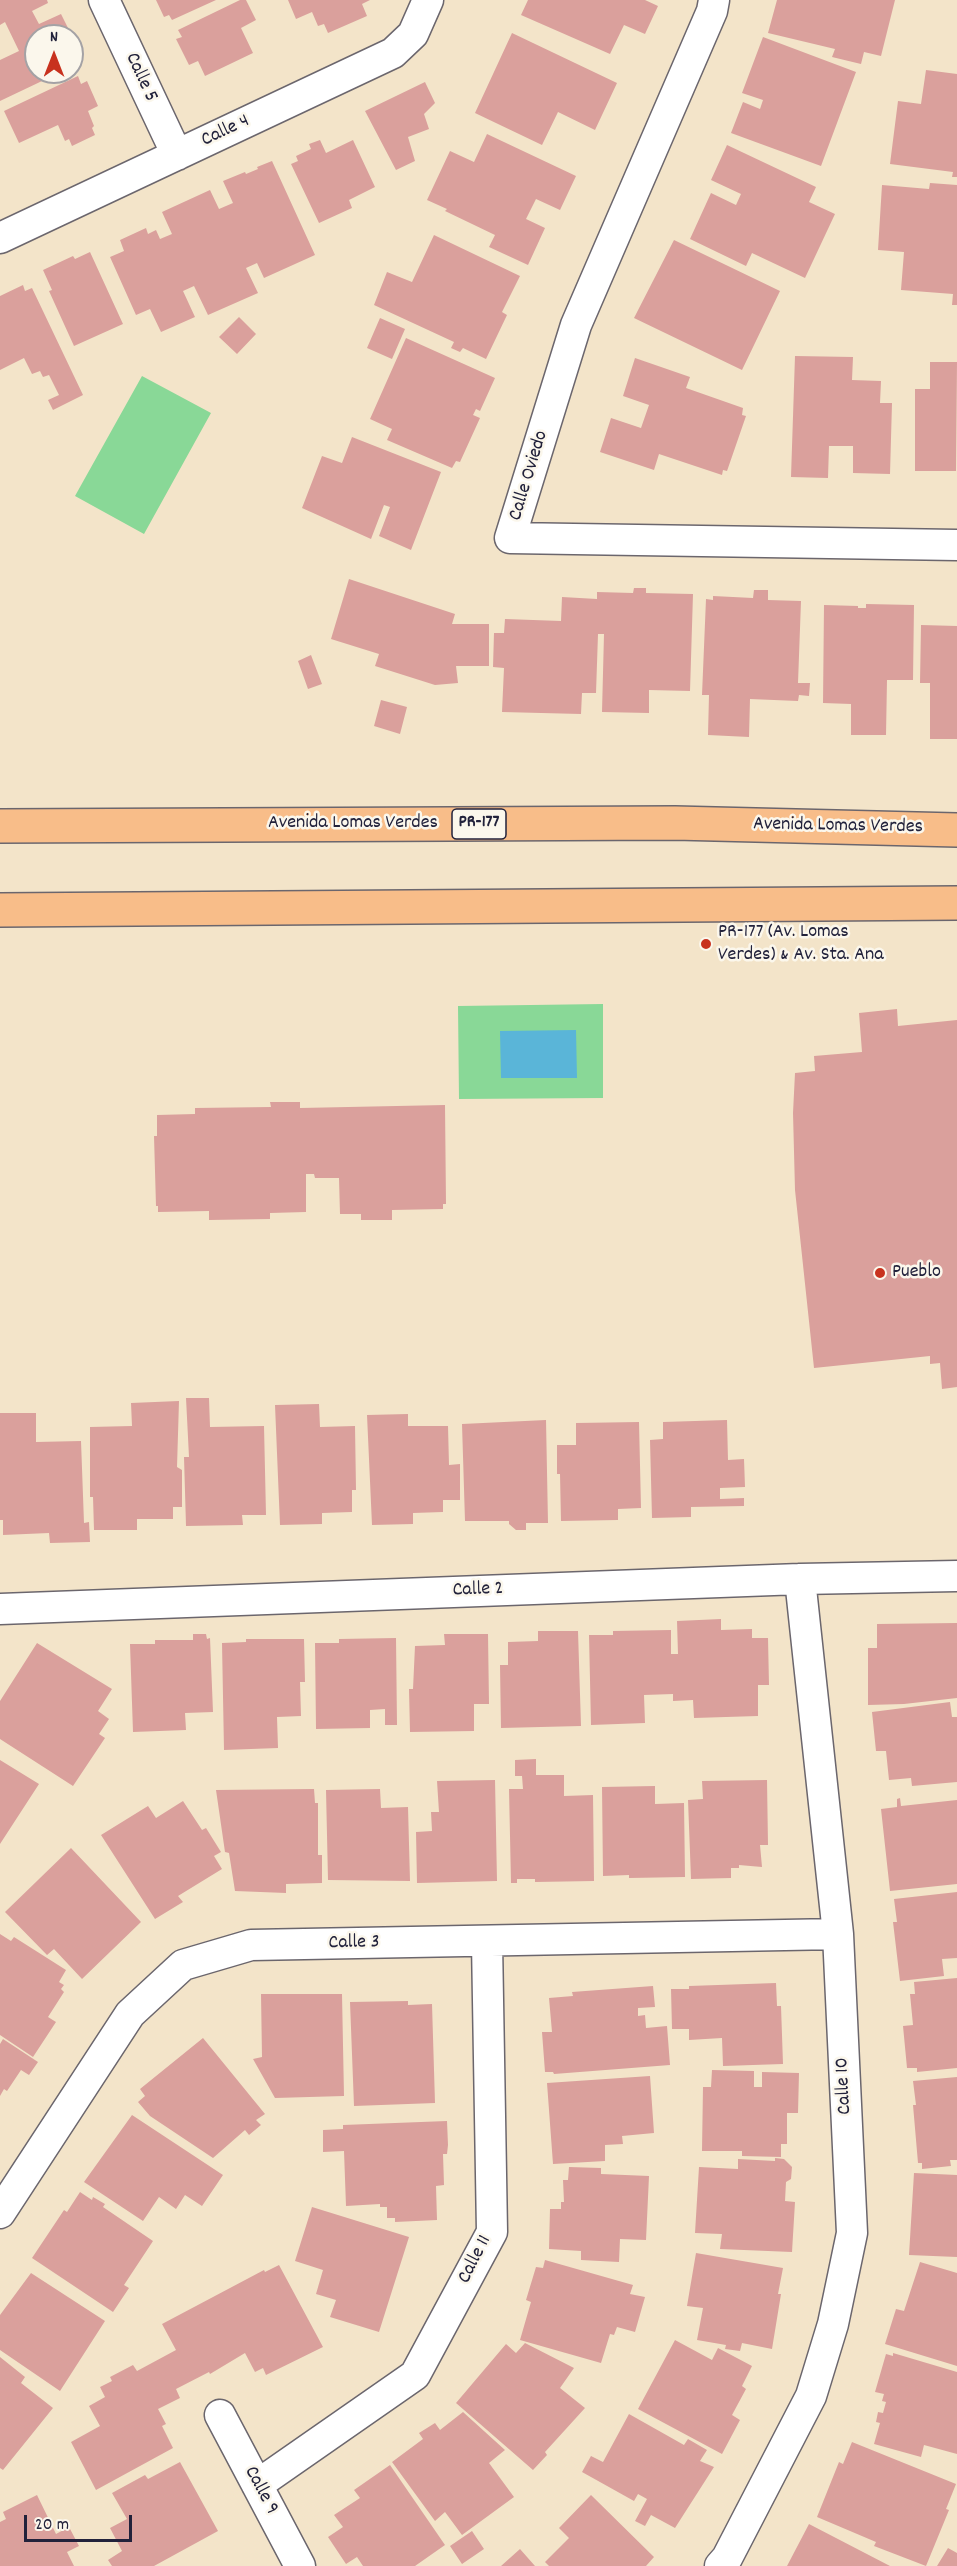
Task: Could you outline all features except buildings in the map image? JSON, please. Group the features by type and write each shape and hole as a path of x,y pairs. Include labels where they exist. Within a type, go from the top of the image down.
{"highway":[{"name":"Avenida Lomas Verdes","path":"0,826 675,823 957,830"},
{"path":"0,910 957,903"}],"street":[{"name":"Calle 5","path":"104,0 177,155"},
{"name":"Calle 4","path":"0,238 393,53 413,34 428,0"},
{"name":"Calle Oviedo","path":"714,0 712,11 576,326 510,538 957,545"},
{"name":"Calle 2","path":"0,1609 800,1579 957,1576"},
{"name":"Calle 10","path":"720,2566 727,2558 811,2396 833,2324 852,2233 838,1934 800,1579"},
{"name":"Calle 3","path":"0,2214 130,2014 183,1965 251,1945 838,1934"},
{"name":"Calle 11","path":"257,2485 415,2375 492,2232 487,1942"},
{"name":"Calle 9","path":"220,2415 300,2566"}],"green space":[{"path":"142,376 211,413 144,534 75,496"},
{"path":"603,1004 603,1098 459,1099 458,1006"}],"water":[{"path":"576,1030 577,1078 501,1078 500,1031"}],"place":[{"name":"PR-177 (Av. Lomas Verdes) & Av. Sta. Ana","path":"706,944"},
{"name":"Pueblo","path":"880,1273"}]}
